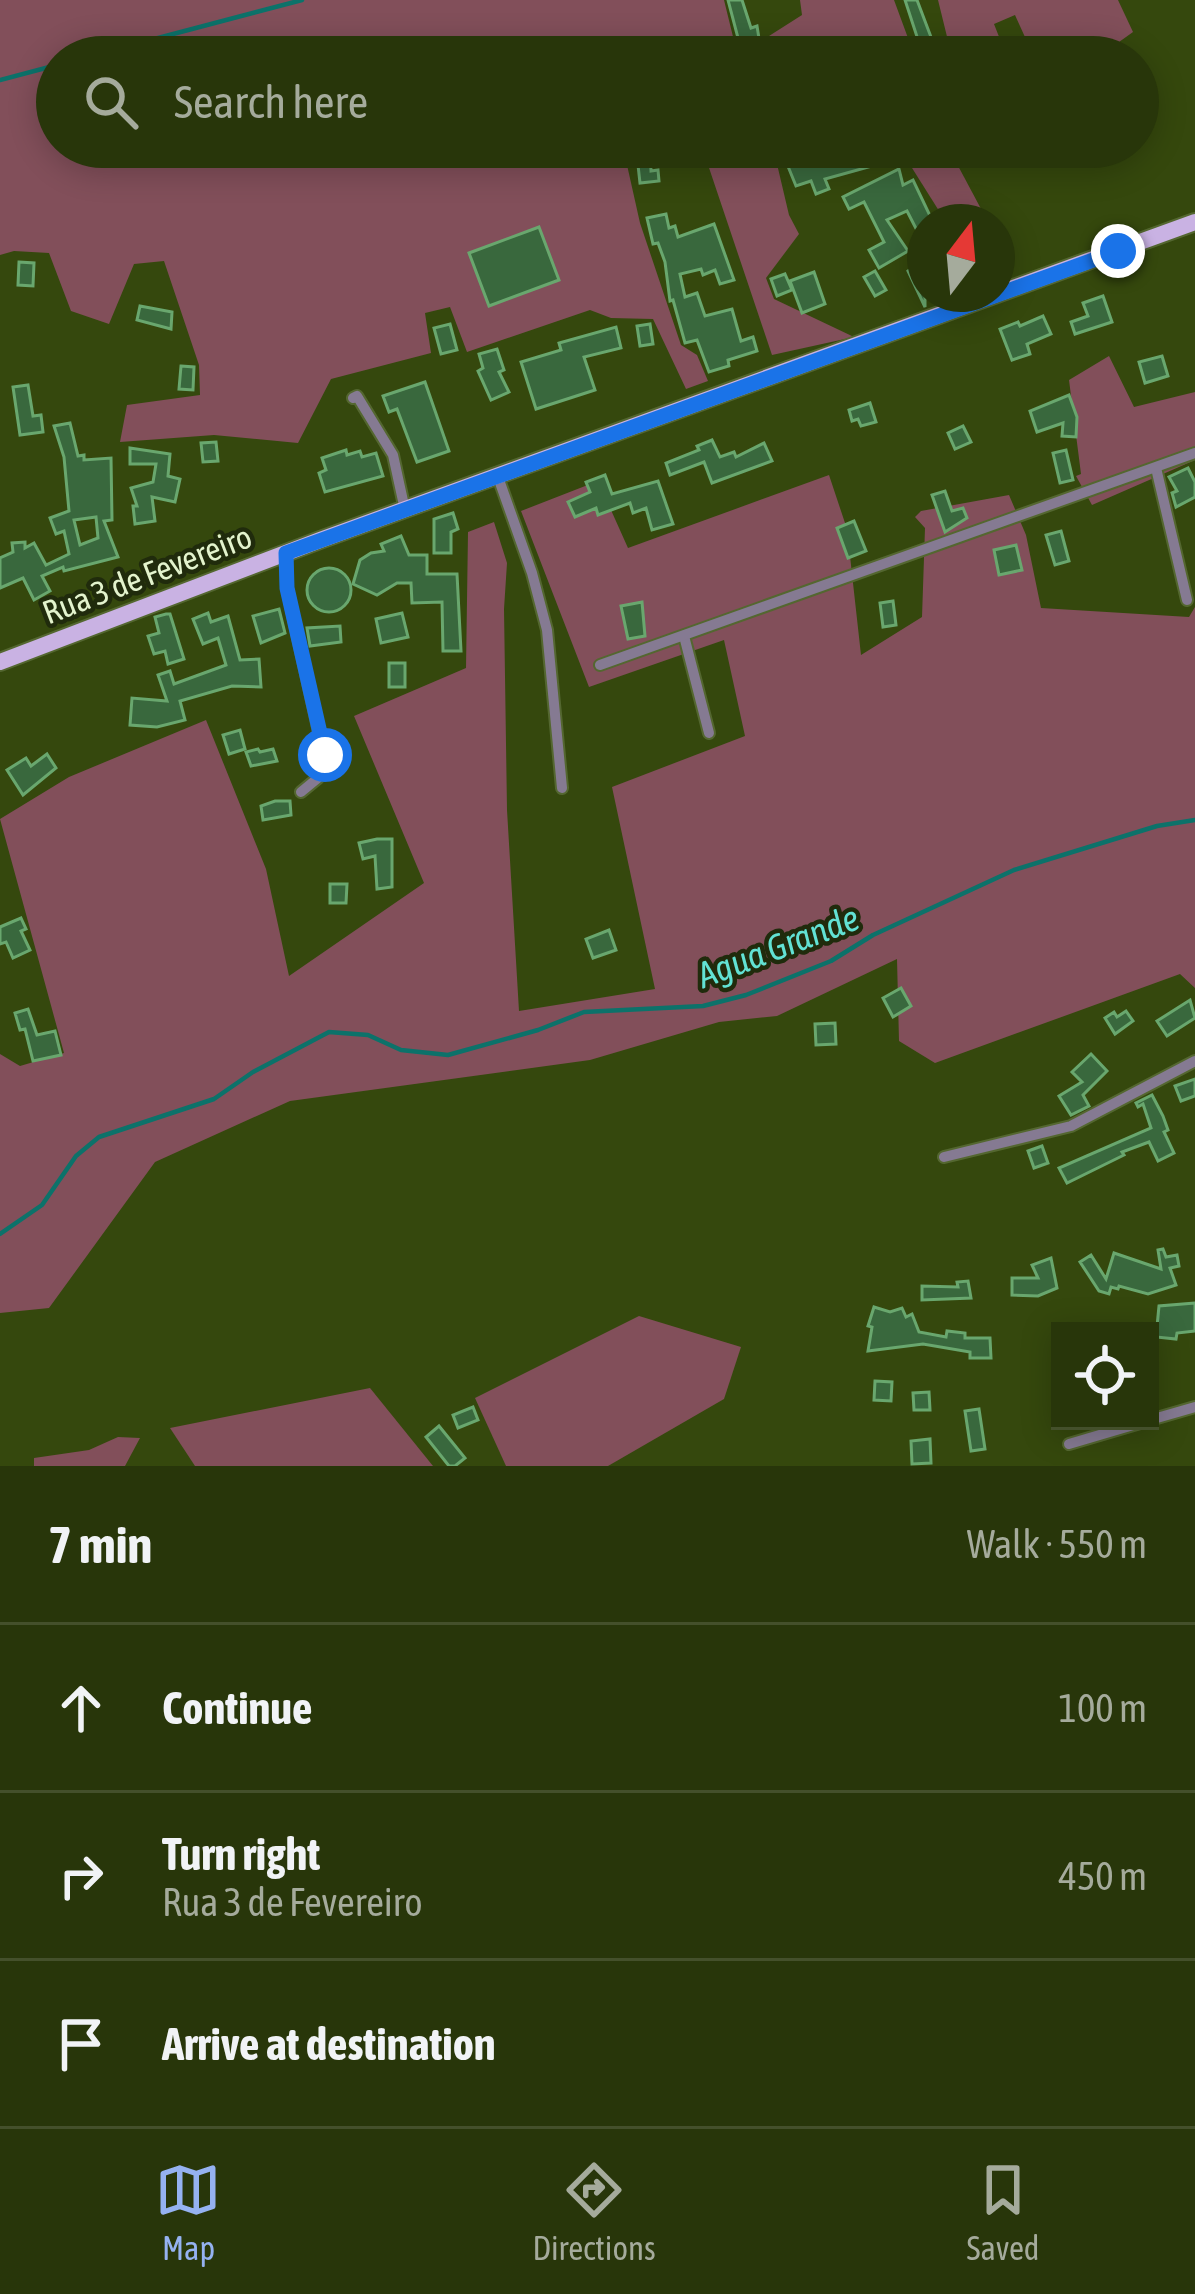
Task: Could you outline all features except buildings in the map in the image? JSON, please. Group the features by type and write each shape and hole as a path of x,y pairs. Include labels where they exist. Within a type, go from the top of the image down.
{"main road":[{"name":"Rua 3 de Fevereiro","path":"0,662 1195,221"}],"street":[{"path":"353,398 358,396 393,455 405,510"},
{"path":"600,665 1195,453"},
{"path":"1156,468 1187,600"},
{"path":"497,477 547,630 562,788"},
{"path":"286,553 287,588 325,755 318,778 301,792"},
{"path":"684,636 710,733"},
{"path":"944,1157 1071,1126 1195,1060"},
{"path":"1159,1418 1195,1407"},
{"path":"1069,1444 1117,1430"}],"shaded area":[{"path":"0,0 724,0 733,36 36,36 36,168 628,168 640,223 681,345 697,355 708,381 686,389 653,319 611,318 590,310 467,352 450,307 425,313 431,353 331,379 298,443 214,435 120,442 127,405 200,395 199,365 164,261 134,264 109,324 71,311 49,253 0,255"},
{"path":"800,0 894,0 907,36 769,36 802,15"},
{"path":"938,0 1118,0 1133,32 1127,36 1024,36 1015,15 994,24 999,36 947,36"},
{"path":"709,168 778,168 789,215 799,234 766,278 774,299 854,337 772,355"},
{"path":"912,168 959,168 978,204 935,204"},
{"path":"1109,356 1134,407 1195,392 1195,460 1092,505 1076,476 1081,474 1069,380"},
{"path":"829,475 847,529 861,655 922,617 925,528 915,517 921,511 1009,495 1026,535 1041,608 1189,617 1195,607 1195,988 1180,974 935,1063 899,1041 897,959 777,1016 719,1022 590,1060 290,1101 155,1162 49,1308 0,1313 0,1054 20,1066 64,1053 0,819 69,777 206,720 266,869 289,976 424,883 354,716 466,668 468,532 494,522 507,563 507,810 519,1011 655,989 612,787 745,736 724,640 589,687 521,511 598,481 628,548"},
{"path":"639,1316 741,1347 724,1399 608,1466 506,1466 475,1398"},
{"path":"370,1388 433,1466 195,1466 170,1428"},
{"path":"118,1437 140,1438 125,1466 34,1466 34,1458 89,1450"}],"waterway":[{"path":"166,36 302,0"},
{"path":"0,80 36,71"},
{"name":"Agua Grande","path":"0,1234 42,1205 76,1156 99,1137 214,1099 253,1072 329,1032 368,1035 401,1050 448,1055 584,1012 703,1006 746,995 831,961 873,935 1014,870 1157,826 1195,820"}],"route":[{"path":"325,755 287,588 286,553 1118,251"}]}
